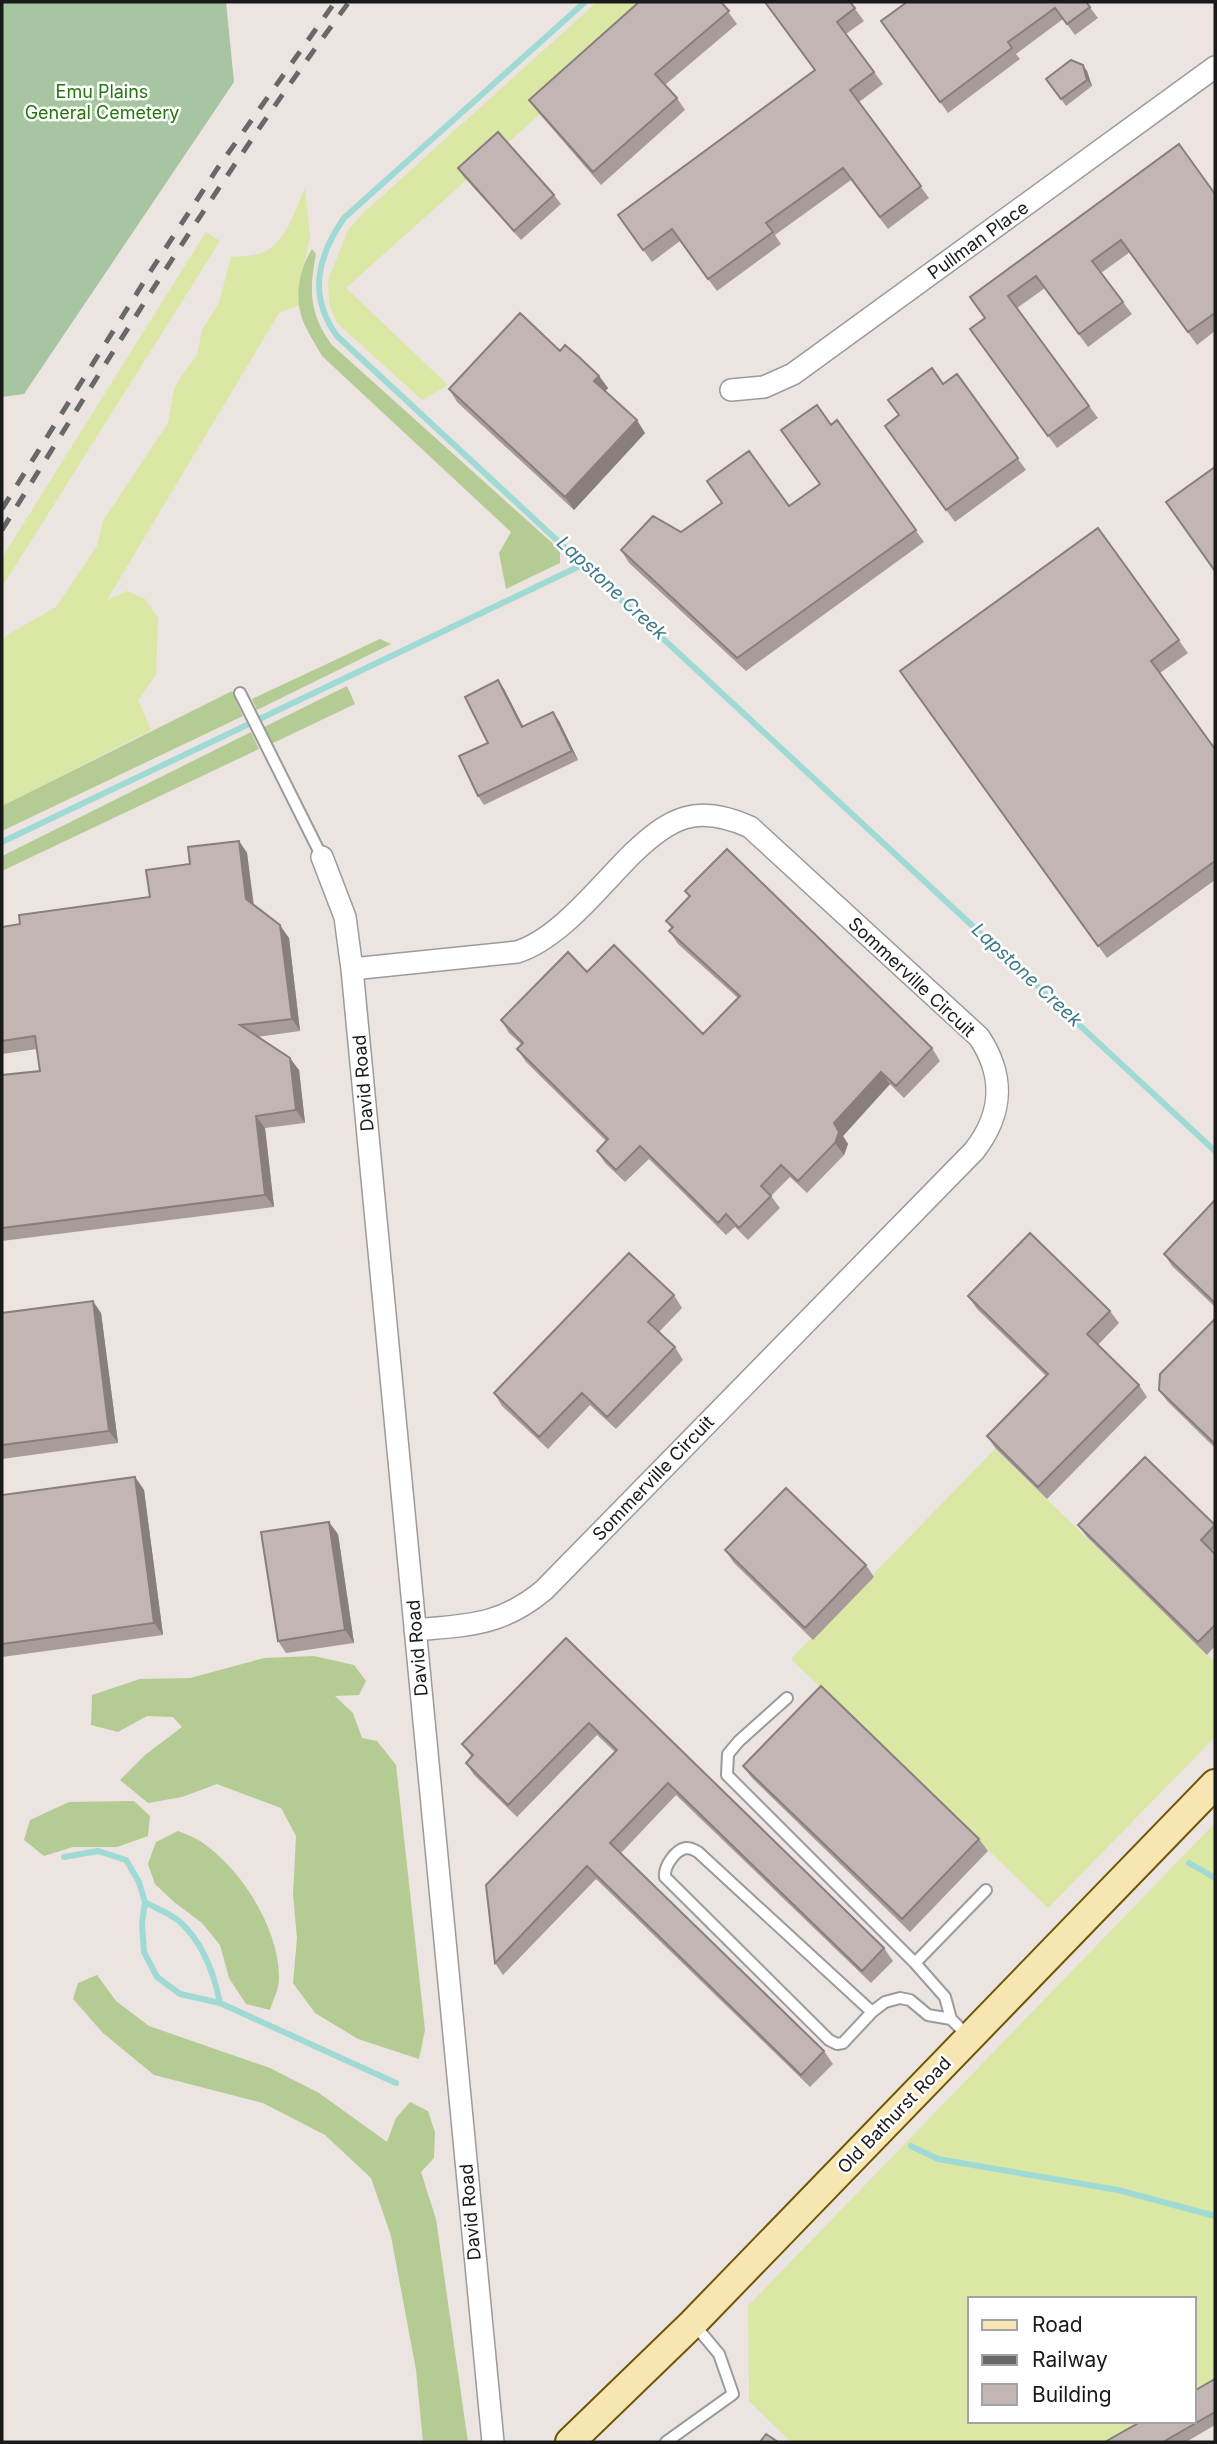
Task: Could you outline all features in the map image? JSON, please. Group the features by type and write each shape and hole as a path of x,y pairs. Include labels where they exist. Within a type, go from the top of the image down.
{"main road":[{"name":"Old Bathurst Road","path":"570,2442 693,2323 960,2028 1215,1784"}],"street":[{"name":"Pullman Place","path":"732,390 764,387 793,374 1215,67"},
{"name":"Sommerville Circuit","path":"352,969 526,949 551,934 660,828 683,817 722,816 750,827 979,1037 989,1053 997,1083 997,1101 991,1126 974,1150 544,1590 514,1612 480,1624 415,1630"},
{"name":"David Road","path":"322,857 345,918 352,969 493,2442"}],"lane":[{"path":"240,693 322,857"},
{"path":"787,1698 739,1741 729,1754 727,1775 915,1963 945,1997 960,2028"},
{"path":"872,2012 698,1852 689,1848 683,1849 668,1862 664,1870 665,1877 836,2044 843,2043 885,2002 900,1998 909,2000 928,2015 960,2028"},
{"path":"915,1963 986,1890"},
{"path":"666,2442 733,2394 719,2354 693,2323"}],"green space":[{"name":"Emu Plains General Cemetery","path":"2,2 226,2 234,82 24,394 2,397"},
{"path":"597,2 665,2 346,288 448,385 422,400 337,323 329,304 328,280 348,230 361,215"},
{"path":"305,188 310,237 300,282 300,305 279,313 107,600 127,591 145,599 158,618 156,675 138,700 151,730 2,806 2,638 56,607 97,546 103,521 168,423 174,389 197,355 202,330 219,303 231,257 256,254 272,247 284,233"},
{"path":"206,232 220,241 2,587 2,558"},
{"path":"312,249 316,254 312,279 315,311 331,344 560,550 560,563 506,589 499,553 511,532 322,356 312,339 300,312 298,293 301,275"},
{"path":"380,639 391,644 257,710 252,699"},
{"path":"347,686 355,704 271,744 264,727"},
{"path":"232,691 243,716 2,831 2,806"},
{"path":"251,732 259,749 2,871 2,856"},
{"path":"995,1449 1215,1662 1215,1737 1048,1908 791,1659"},
{"path":"314,1656 354,1665 366,1681 359,1695 335,1696 353,1713 362,1738 377,1741 396,1765 425,2030 419,2059 358,2039 315,2013 293,1983 297,1938 293,1895 296,1836 281,1808 217,1784 182,1797 148,1803 120,1780 145,1755 182,1727 173,1717 147,1716 118,1732 91,1725 92,1695 140,1679 190,1678 264,1658"},
{"path":"134,1801 150,1816 148,1836 117,1847 73,1847 44,1856 24,1840 30,1820 69,1802"},
{"path":"1215,1823 1215,2393 1196,2404 1196,2297 968,2297 968,2423 1161,2423 1128,2442 791,2442 749,2401 748,2306"},
{"path":"178,1831 201,1841 221,1858 257,1905 266,1923 278,1961 279,1983 270,2010 246,2004 229,1978 220,1945 202,1923 155,1884 148,1864 156,1842"},
{"path":"97,1975 116,2001 149,2026 270,2068 319,2093 387,2142 396,2118 410,2102 428,2111 435,2132 434,2158 421,2172 436,2219 468,2442 423,2442 416,2370 391,2236 371,2178 325,2135 263,2103 154,2075 103,2033 73,1999 78,1983"}],"building":[{"path":"639,2 721,2 729,11 655,74 677,98 593,172 529,100"},
{"path":"765,2 850,2 855,8 837,22 874,72 850,90 921,186 880,217 843,168 766,223 773,232 708,279 672,229 643,250 618,215 815,70"},
{"path":"907,2 1086,2 1090,7 1067,24 1055,8 1008,42 1012,48 940,102 881,21"},
{"path":"1071,60 1083,65 1087,80 1061,99 1046,79"},
{"path":"498,132 554,195 514,231 458,168"},
{"path":"1179,144 1215,194 1215,313 1188,332 1121,240 1092,261 1123,302 1079,334 1036,276 1008,296 1089,406 1048,436 970,329 985,318 970,297"},
{"path":"520,313 560,351 565,345 579,357 599,376 594,381 637,420 565,497 449,389"},
{"path":"932,368 943,384 957,374 1018,458 946,510 885,426 899,415 888,400"},
{"path":"817,405 831,425 837,420 916,530 737,658 621,550 653,516 681,532 722,503 707,481 749,451 789,506 820,484 781,430"},
{"path":"1215,467 1215,571 1166,502"},
{"path":"1098,528 1179,640 1151,661 1215,749 1215,861 1098,946 900,671"},
{"path":"498,680 522,727 553,712 572,751 478,796 459,756 488,743 465,697"},
{"path":"239,841 246,899 280,925 292,1019 240,1025 290,1058 296,1110 256,1116 265,1195 2,1228 2,1075 40,1071 35,1036 2,1041 2,927 20,924 19,915 150,897 146,870 190,864 188,847"},
{"path":"727,849 932,1048 896,1086 881,1072 834,1123 839,1132 835,1143 798,1181 781,1165 761,1186 771,1196 739,1228 726,1214 718,1223 640,1146 616,1170 597,1151 608,1139 517,1049 523,1043 501,1020 568,952 587,972 614,945 703,1034 740,996 669,931 673,927 666,921 690,896 685,891"},
{"path":"1215,1200 1215,1303 1164,1254"},
{"path":"1030,1233 1110,1311 1087,1334 1139,1385 1038,1487 987,1436 1048,1374 968,1296"},
{"path":"629,1253 674,1295 648,1322 675,1347 607,1417 582,1393 539,1437 494,1393"},
{"path":"93,1301 109,1431 2,1445 2,1313"},
{"path":"1215,1319 1215,1444 1159,1390 1160,1374"},
{"path":"1145,1457 1215,1525 1201,1540 1215,1554 1215,1625 1198,1642 1078,1525"},
{"path":"135,1477 154,1623 2,1644 2,1495"},
{"path":"786,1488 866,1565 805,1628 725,1550"},
{"path":"329,1522 345,1630 278,1641 261,1532"},
{"path":"566,1638 884,1948 862,1971 668,1783 610,1843 824,2051 801,2075 587,1866 495,1963 486,1885 617,1750 589,1723 508,1805 466,1763 473,1755 462,1744"},
{"path":"821,1686 979,1839 902,1919 743,1766"},
{"path":"1215,2379 1215,2412 1196,2423 1196,2390"},
{"path":"1138,2423 1196,2423 1163,2442 1105,2442"},
{"path":"766,2434 778,2442 760,2442"}],"waterway":[{"name":"Lapstone Creek","path":"585,2 344,218 327,247 322,262 319,291 328,321 337,336 1215,1151"},
{"path":"2,842 584,564"},
{"path":"64,1857 98,1851 126,1860 139,1882 145,1902 142,1923 144,1952 157,1977 180,1994 220,2003 396,2083"},
{"path":"1189,1863 1215,1878"},
{"path":"145,1902 171,1915 195,1938 211,1969 220,2003"},
{"path":"911,2146 938,2159 1118,2190 1215,2216"}],"railway":[{"path":"2,509 217,169 335,2"},
{"path":"2,530 214,196 349,2"}]}
